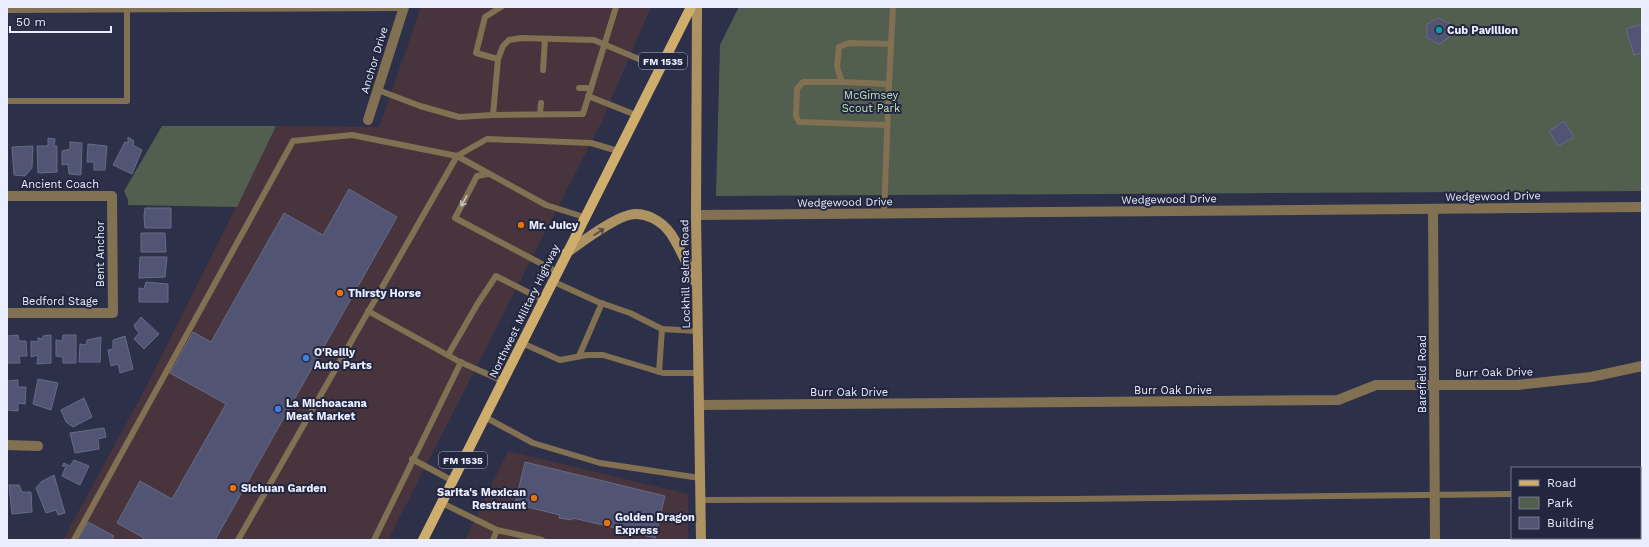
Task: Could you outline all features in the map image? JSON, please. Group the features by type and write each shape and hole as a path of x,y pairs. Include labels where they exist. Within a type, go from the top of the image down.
{"main road":[{"name":"Northwest Military Highway","path":"424,540 690,7"},
{"name":"Lockhill Selma Road","path":"697,7 696,215 701,540"},
{"path":"566,253 617,220 630,214 649,216 662,224 670,233 697,286"}],"street":[{"name":"Anchor Drive","path":"368,120 404,8"},
{"name":"Ancient Coach","path":"7,196 112,196"},
{"name":"Bent Anchor","path":"112,196 113,313"},
{"name":"Wedgewood Drive","path":"696,215 1642,207"},
{"name":"Barefield Road","path":"1433,209 1435,540"},
{"name":"Bedford Stage","path":"7,313 113,313"},
{"name":"Burr Oak Drive","path":"699,405 1314,401 1338,400 1376,385 1517,385 1591,377 1642,366"},
{"path":"7,445 38,446"}],"lane":[{"path":"498,59 476,53 485,17 501,7"},
{"path":"378,90 420,106 459,117 493,114 583,114 616,7"},
{"path":"884,214 893,7"},
{"path":"7,10 404,8"},
{"path":"7,101 127,101 127,9"},
{"path":"493,114 498,59 503,46 509,40 521,38 594,40 660,68"},
{"path":"543,70 545,39"},
{"path":"842,82 836,67 839,48 849,43 891,44"},
{"path":"887,126 799,122 796,116 797,89 803,82 889,84"},
{"path":"579,88 591,88"},
{"path":"588,96 636,114"},
{"path":"540,114 541,103"},
{"path":"74,540 293,141 352,135 456,156 546,205 584,217"},
{"path":"239,540 456,156 487,139 591,143 618,151"},
{"path":"488,174 477,176 455,218 602,304 630,313 662,329 698,331"},
{"path":"448,355 478,303 496,276 543,300"},
{"path":"579,356 602,304"},
{"path":"368,311 461,362 503,381"},
{"path":"659,372 662,329"},
{"path":"522,342 560,360 587,355 603,356 659,372 699,372"},
{"path":"374,540 412,459 461,362"},
{"path":"485,417 533,443 600,463 700,478"},
{"path":"412,459 453,481"},
{"path":"701,500 1435,496 1511,494"},
{"path":"442,503 498,530 531,539 542,540"},
{"path":"493,540 498,530"}],"shaded area":[{"path":"421,7 651,7 601,123 388,540 63,540 145,389 276,126 379,127"},
{"path":"508,451 688,494 688,540 465,540"}],"green space":[{"name":"McGimsey Scout Park","path":"739,7 1642,7 1642,191 716,196 720,45"},
{"path":"162,126 276,126 237,207 128,205 128,200 124,191"}],"building":[{"name":"Cub Pavillion","path":"1439,18 1450,24 1450,37 1439,44 1427,38 1427,24"},
{"path":"1642,24 1642,53 1634,55 1626,29"},
{"path":"1564,121 1574,137 1558,146 1549,131"},
{"path":"128,137 134,141 133,145 142,150 132,174 113,165 125,142 128,143"},
{"path":"48,138 55,139 54,146 57,146 57,172 38,173 37,146 48,146"},
{"path":"70,142 82,143 81,175 69,174 68,164 62,165 62,151 70,149"},
{"path":"88,144 107,146 105,170 94,170 94,162 87,162"},
{"path":"33,146 32,168 25,176 14,175 12,147"},
{"path":"349,189 397,217 215,540 143,540 144,538 117,523 140,481 172,499 226,404 170,373 193,332 211,342 284,213 323,235"},
{"path":"145,208 171,208 171,228 145,228"},
{"path":"141,233 165,233 166,252 141,252"},
{"path":"140,257 167,257 165,277 139,278"},
{"path":"146,282 168,284 168,302 139,302 139,288 144,289"},
{"path":"141,317 159,334 144,349 134,339 139,333 134,325"},
{"path":"18,335 19,341 26,341 27,356 19,356 20,363 7,363 7,336"},
{"path":"51,335 51,363 37,364 38,355 31,357 31,341 38,342 38,338 43,339 43,336"},
{"path":"63,335 76,335 76,363 63,363 63,357 56,356 56,340 62,341"},
{"path":"125,336 133,369 120,373 118,364 111,366 108,350 113,349 113,340"},
{"path":"101,337 100,362 79,362 80,344 86,345 87,340"},
{"path":"38,379 58,383 51,410 33,404"},
{"path":"18,380 18,387 26,387 25,404 18,403 18,411 7,410 7,381"},
{"path":"84,398 92,417 73,427 66,422 61,410"},
{"path":"104,428 106,437 98,439 99,449 75,453 70,433"},
{"path":"74,460 89,466 80,485 62,476 66,466 62,466 64,463 70,466"},
{"path":"525,462 665,496 655,538 632,532 632,534 619,531 620,529 573,518 572,520 559,518 560,515 515,504"},
{"path":"54,475 65,513 58,515 56,510 46,513 36,488 41,482"},
{"path":"9,485 19,485 22,492 31,492 32,512 12,514"},
{"path":"88,522 114,536 112,540 77,540"}],"place":[{"name":"Cub Pavillion","path":"1439,30"},
{"name":"Mr. Juicy","path":"521,225"},
{"name":"Thirsty Horse","path":"340,293"},
{"name":"O'Reilly Auto Parts","path":"306,358"},
{"name":"La Michoacana Meat Market","path":"278,409"},
{"name":"Sichuan Garden","path":"233,488"},
{"name":"Sarita's Mexican Restraunt","path":"534,498"},
{"name":"Golden Dragon Express","path":"607,523"}]}
